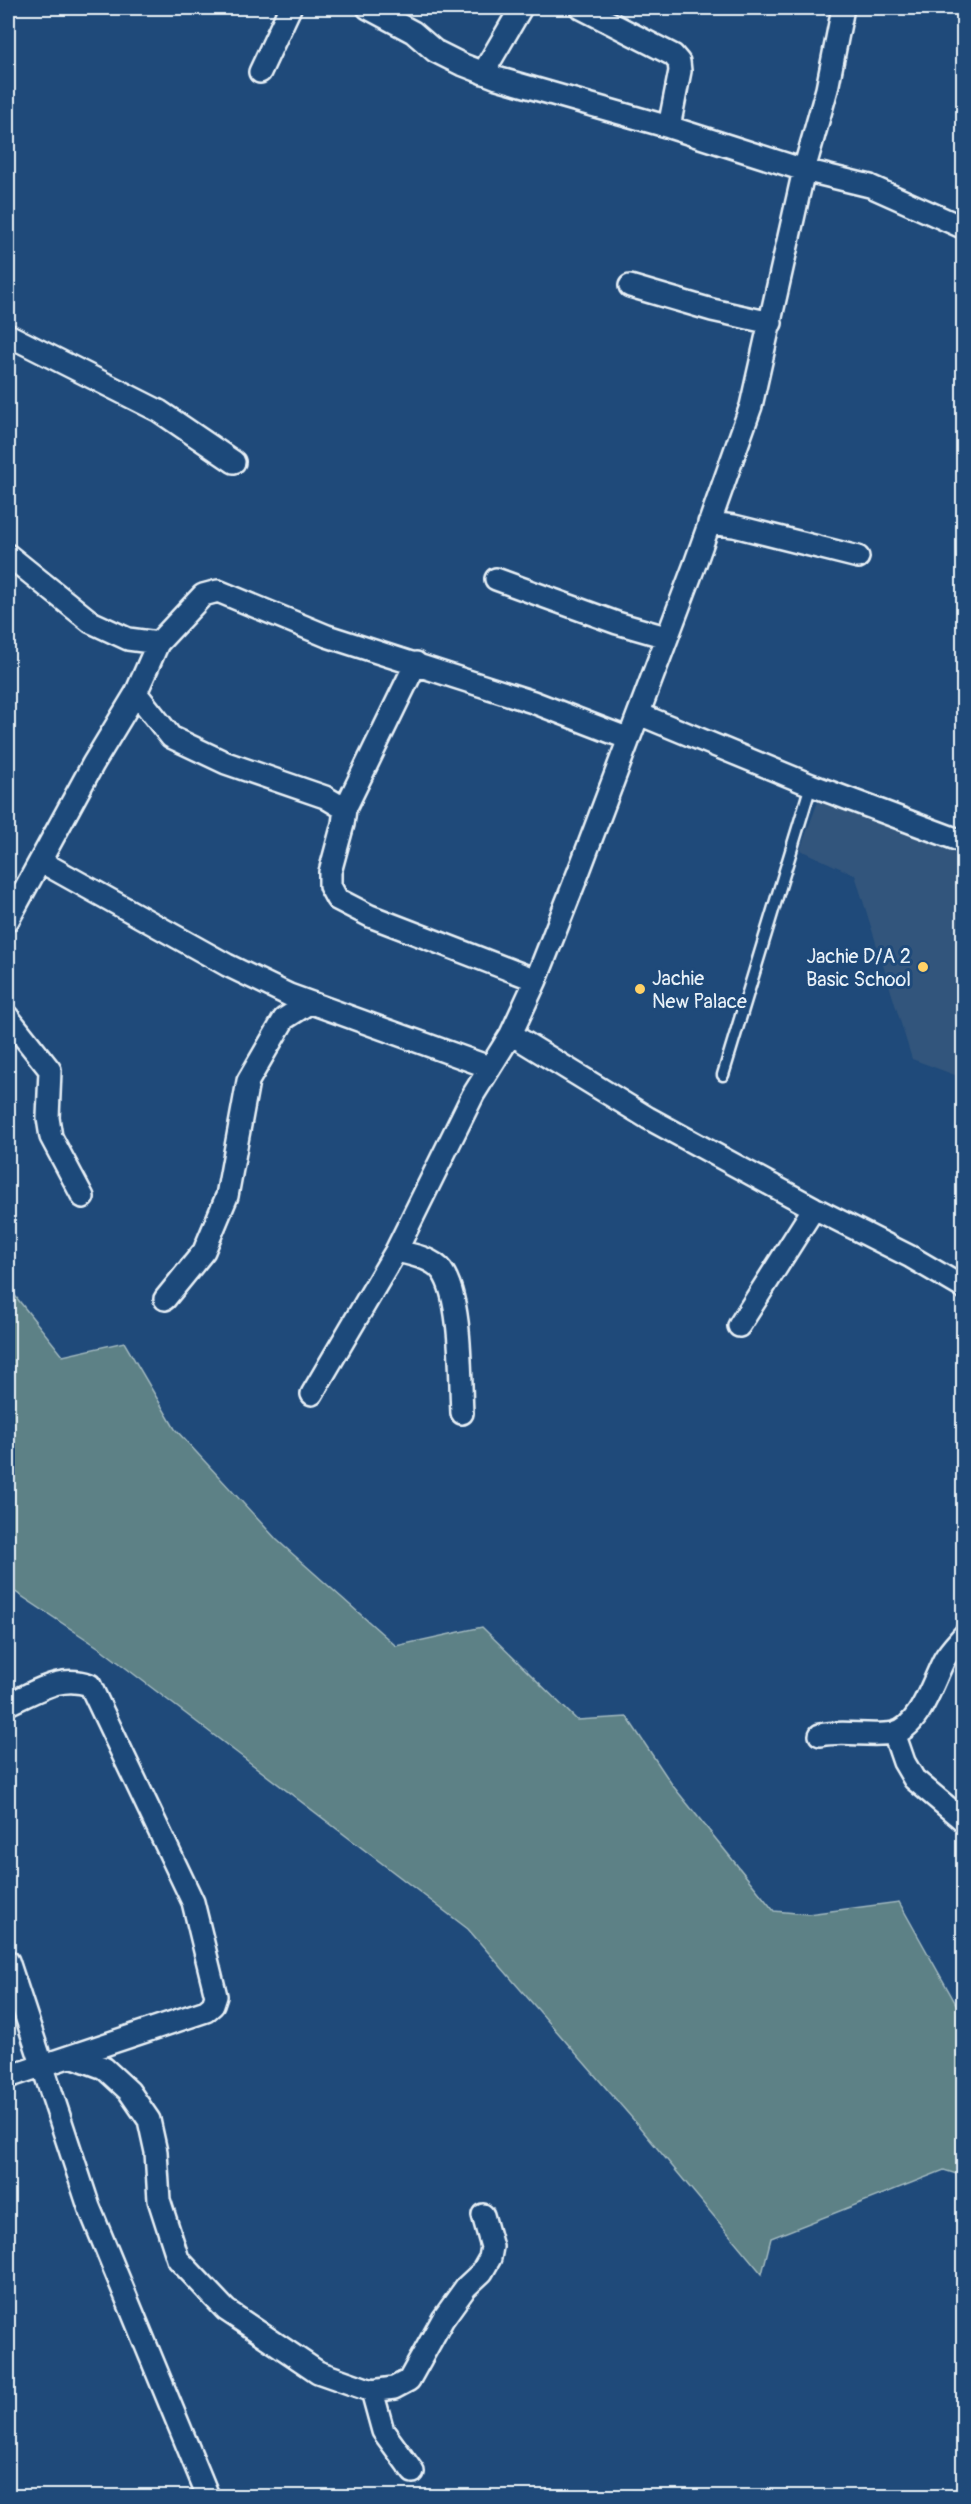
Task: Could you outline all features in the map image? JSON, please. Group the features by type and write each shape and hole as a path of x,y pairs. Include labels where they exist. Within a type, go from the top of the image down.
{"street":[{"path":"260,72 290,8"},
{"path":"368,8 413,32 435,51 483,73 669,127 804,170 870,186 963,228"},
{"path":"483,73 521,8"},
{"path":"581,8 673,55 679,62 680,70 669,127"},
{"path":"312,1394 396,1251 489,1067 511,1034 536,980 639,714 751,406 804,170 827,88 836,9"},
{"path":"630,286 712,310 771,323"},
{"path":"8,334 159,411 234,462"},
{"path":"709,523 734,526 858,557"},
{"path":"8,555 91,622 128,639 158,643"},
{"path":"496,579 617,623 666,637"},
{"path":"8,920 93,764 136,693 158,643 203,595 218,591 327,636 533,702 629,740"},
{"path":"416,663 345,809 344,824 330,872 330,886 337,900 370,916 536,980"},
{"path":"136,693 171,737 226,763 325,797 345,809"},
{"path":"639,714 811,784 963,842"},
{"path":"40,861 227,965 309,1003 489,1067"},
{"path":"165,1299 204,1251 227,1196 248,1082 284,1019 309,1003"},
{"path":"8,1017 50,1070 48,1118 51,1137 83,1197"},
{"path":"511,1034 648,1118 814,1208 911,1257 963,1288"},
{"path":"739,1326 814,1208"},
{"path":"396,1251 421,1257 441,1269 448,1285 456,1317 462,1413"},
{"path":"820,1736 834,1732 894,1733 905,1729 923,1706 946,1657 963,1635"},
{"path":"8,1704 64,1680 78,1680 90,1685 193,1902 216,1996 213,2005 206,2011 8,2077"},
{"path":"894,1733 904,1762 914,1779 963,1821"},
{"path":"8,1961 89,2207 208,2496"},
{"path":"71,2056 104,2068 129,2091 149,2120 156,2152 159,2200 178,2259 226,2310 318,2372 372,2391 394,2388 409,2380 432,2343 443,2319 466,2287 482,2272 490,2258 492,2247 483,2215"},
{"path":"372,2391 383,2431 413,2472"}],"lane":[{"path":"723,1075 811,784"}],"shaded area":[{"name":"Jachie D/A 2 Basic School","path":"819,799 963,856 963,1078 912,1059 855,875 800,850"}],"green space":[{"path":"8,1287 63,1356 124,1342 175,1429 277,1540 396,1646 482,1627 577,1720 627,1717 673,1786 774,1911 808,1914 899,1902 963,2013 963,2176 944,2170 771,2238 762,2274 632,2118 468,1929 101,1649 8,1587"}],"place":[{"name":"Jachie D/A 2 Basic School","path":"923,967"},
{"name":"Jachie New Palace","path":"640,989"}]}
